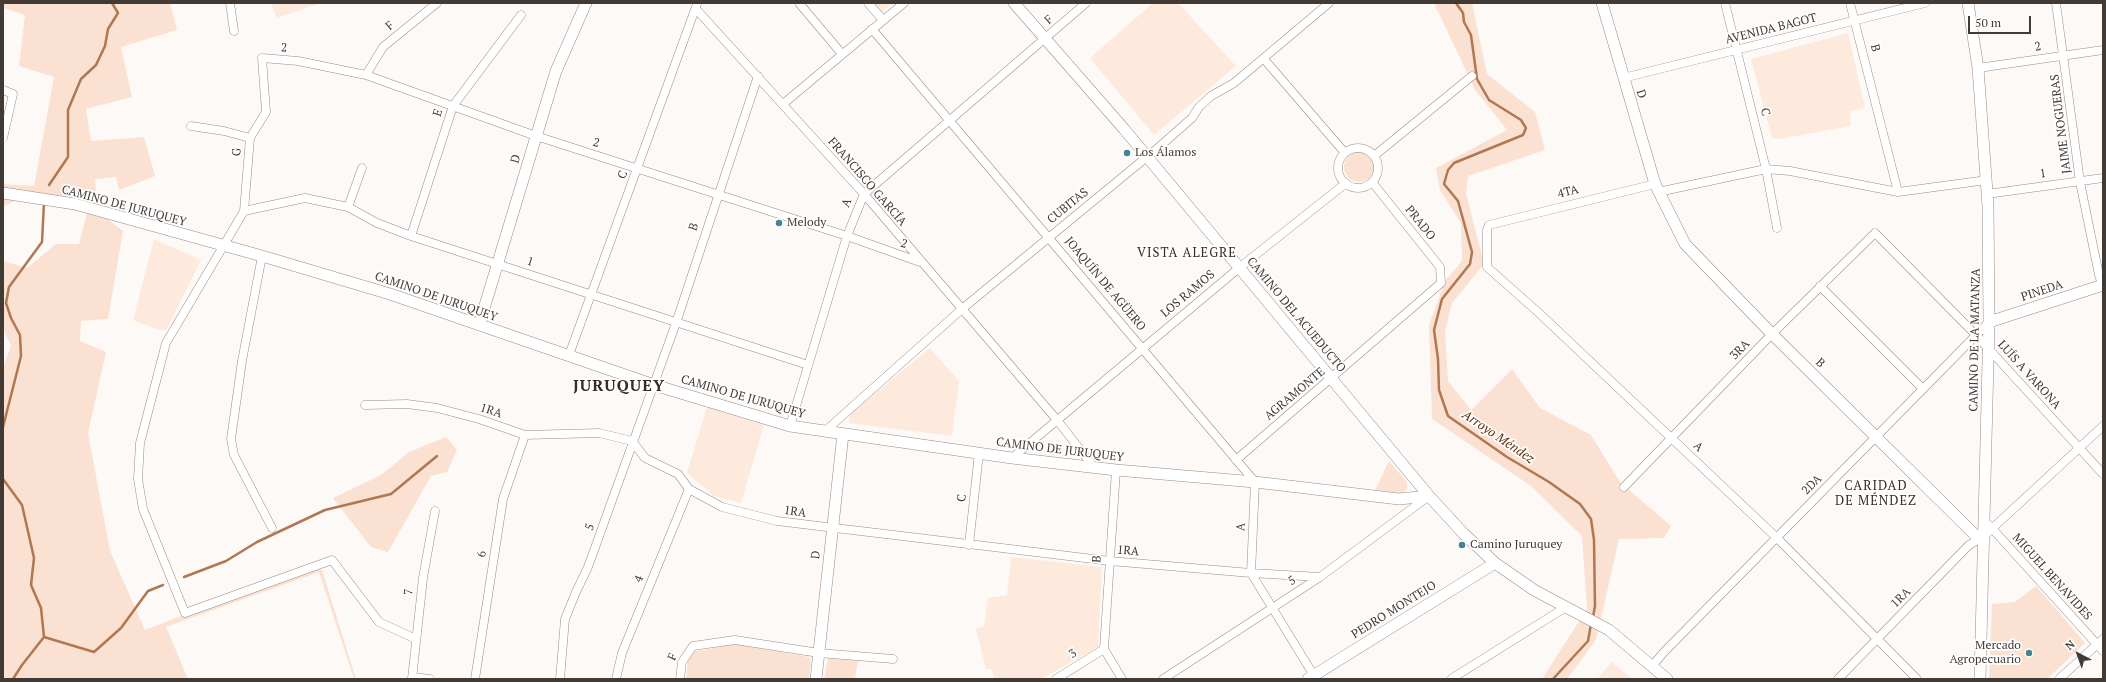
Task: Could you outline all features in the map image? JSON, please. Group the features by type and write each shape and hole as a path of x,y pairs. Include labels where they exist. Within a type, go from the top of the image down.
{"street":[{"path":"230,3 234,31"},
{"name":"F","path":"366,75 383,47 436,3"},
{"name":"D","path":"479,325 556,71 586,3"},
{"path":"799,3 842,54"},
{"path":"868,3 883,20"},
{"path":"783,104 904,3"},
{"name":"CAMINO DEL ACUEDUCTO","path":"1014,3 1148,157 1430,496 1463,532 1495,563 1534,590 1609,630 1653,665 1667,679"},
{"name":"F","path":"1045,39 1086,3"},
{"name":"CUBITAS","path":"824,432 962,310 1148,157 1192,118 1199,107 1211,96 1234,83 1329,3"},
{"name":"D","path":"1602,3 1623,78 1657,188"},
{"name":"C","path":"1725,3 1766,169 1777,228"},
{"name":"B","path":"1850,3 1898,192"},
{"name":"AVENIDA BAGOT","path":"1623,78 1925,3"},
{"name":"CAMINO DE LA MATANZA","path":"1968,3 1978,68 1987,180 1989,322 1980,679"},
{"name":"JAIME NOGUERAS","path":"2056,3 2065,55 2080,182 2102,286"},
{"name":"C","path":"569,355 697,6"},
{"name":"FRANCISCO GARCÍA","path":"697,6 864,194 920,262 1057,420 1093,466"},
{"name":"E","path":"411,236 453,106 521,15"},
{"name":"JOAQUÍN DE AGÜERO","path":"872,29 1255,482"},
{"name":"A","path":"790,426 847,236 864,194 1045,39"},
{"name":"2","path":"1978,68 2103,50"},
{"name":"2","path":"262,58 298,61 366,75 536,136 847,236 920,262"},
{"name":"G","path":"262,58 266,112 250,138 244,210 166,343 140,443 138,479 143,508 185,613 332,560 380,622 416,640"},
{"path":"1264,58 1345,153"},
{"name":"B","path":"654,385 758,76"},
{"path":"1374,156 1472,76"},
{"path":"3,90 13,94 3,138"},
{"path":"191,126 224,131 250,138"},
{"path":"1357,148 1364,149 1374,156 1377,162 1377,172 1372,182 1362,187 1356,187 1346,183 1341,178 1338,165 1345,153 1357,148"},
{"path":"348,207 362,168"},
{"name":"4TA","path":"1489,226 1657,188 1766,169 1790,171 1898,192 1987,180"},
{"name":"1","path":"1987,194 2103,178"},
{"name":"PRADO","path":"1372,182 1440,267 1441,283"},
{"name":"LOS RAMOS","path":"1012,458 1239,268 1346,183"},
{"name":"B","path":"1657,188 1685,244 1772,334 1975,535 1983,537"},
{"name":"CAMINO DE JURUQUEY","path":"6,196 75,204 262,256 390,294 654,385 790,426 1012,458 1093,466 1116,470 1255,482 1399,498 1430,496"},
{"name":"1","path":"244,210 305,198 348,207 377,223 411,236 808,366"},
{"name":"A","path":"1489,226 1487,230 1487,266 1539,312 1777,538 1878,638 1917,679"},
{"name":"3RA","path":"1624,487 1772,334 1875,233"},
{"name":"LUÍS A VARONA","path":"1875,233 1976,335 2103,474"},
{"path":"262,256 242,361 231,439 234,455 272,528"},
{"name":"AGRAMONTE","path":"1236,460 1441,283"},
{"path":"1820,286 1923,389"},
{"name":"PINEDA","path":"1989,322 2102,286"},
{"name":"2DA","path":"1653,665 1664,652 1989,322"},
{"name":"5","path":"560,679 565,619 588,567 632,441 654,385"},
{"name":"1RA","path":"365,405 407,404 437,408 479,419 525,435 599,433 632,441 645,458 678,474 689,489 722,507 777,521 1110,561 1251,574 1320,577"},
{"name":"1RA","path":"1838,679 1969,545 1983,537 2103,426"},
{"name":"D","path":"816,679 843,434"},
{"name":"6","path":"475,679 502,506 525,435"},
{"name":"C","path":"969,545 979,453"},
{"name":"B","path":"1104,649 1116,470"},
{"name":"A","path":"1251,574 1255,482"},
{"name":"4","path":"616,679 622,653 689,489"},
{"name":"5","path":"1163,679 1320,577 1430,496"},
{"name":"7","path":"412,678 423,578 436,510"},
{"name":"MIGUEL BENAVIDES","path":"1984,519 2101,645"},
{"name":"PEDRO MONTEJO","path":"1313,678 1495,563"},
{"path":"1251,574 1313,678"},
{"path":"1451,679 1566,607"},
{"name":"F","path":"680,679 682,662 693,646 735,640 819,652"},
{"path":"2059,679 2101,645"},
{"path":"1104,649 1122,679"},
{"name":"3","path":"1056,679 1104,649"},
{"path":"819,652 893,660"},
{"path":"412,678 430,679"}],"shaded area":[{"path":"3,3 170,3 177,30 121,47 132,97 86,109 91,141 144,137 155,176 119,190 116,177 95,179 97,203 106,218 123,231 108,319 81,321 80,341 106,352 88,433 110,551 145,630 199,609 317,568 322,570 356,679 354,679 319,572 166,627 188,679 3,679 3,368 11,346 3,329 3,261 27,268 56,244 79,244 87,213 18,199 3,207 3,184 34,186 54,77 19,66 25,15 3,8"},
{"path":"271,3 321,3 277,18"},
{"path":"874,3 892,3 881,12"},
{"path":"1153,3 1178,3 1236,66 1154,135 1090,58"},
{"path":"1434,3 1472,3 1487,74 1535,112 1545,150 1468,176 1466,193 1484,264 1452,303 1445,332 1448,381 1471,410 1512,369 1540,408 1591,435 1620,482 1671,526 1664,538 1619,539 1596,640 1567,679 1542,679 1587,609 1582,536 1531,486 1432,419 1429,325 1445,281 1462,261 1461,223 1440,190 1436,168 1507,130 1475,90"},
{"path":"1848,33 1865,108 1850,111 1851,126 1779,139 1772,138 1751,59"},
{"path":"1359,152 1370,156 1374,167 1370,178 1359,182 1348,178 1344,167 1348,156"},
{"path":"154,239 201,260 166,330 159,330 133,320"},
{"path":"930,348 959,381 952,436 849,423 850,414"},
{"path":"707,407 764,425 741,503 714,496 687,473"},
{"path":"446,437 457,450 447,472 431,476 388,552 371,547 333,498 381,475 409,452"},
{"path":"1389,461 1407,482 1407,489 1402,493 1375,490"},
{"path":"1011,557 1102,567 1098,647 1041,679 994,679 992,669 986,669 976,629 984,626 988,598 1007,595"},
{"path":"2036,586 2085,643 2047,679 1989,679 1992,604 2015,602"},
{"path":"735,644 809,657 811,659 809,679 686,679 688,660 693,652"},
{"path":"828,658 858,661 855,679 824,679"},
{"path":"1612,662 1632,679 1597,679"}],"waterway":[{"path":"49,185 68,157 68,110 81,79 96,65 105,46 108,29 118,13 112,3"},
{"name":"Arroyo Méndez","path":"1456,3 1463,13 1464,22 1471,35 1477,79 1489,100 1521,120 1526,128 1523,135 1454,163 1448,170 1444,184 1458,201 1472,252 1470,264 1442,299 1434,330 1438,359 1439,390 1448,416 1507,457 1549,482 1580,504 1591,519 1594,540 1595,606 1593,617"},
{"path":"3,427 21,356 20,335 11,318 6,303 9,287 42,242 44,203"},
{"path":"184,577 226,561 257,542 325,510 391,494 437,456"},
{"path":"3,479 22,505 34,558 31,585 41,608 44,637 13,679"},
{"path":"44,637 94,652 121,628 148,591 163,585"},
{"name":"Arroyo Méndez","path":"1553,679 1588,641 1591,624"}],"place":[{"name":"Los Álamos","path":"1127,153"},
{"name":"Melody","path":"779,223"},
{"name":"Camino Juruquey","path":"1462,545"},
{"name":"Mercado Agropecuario","path":"2029,653"}],"district":[{"name":"VISTA ALEGRE","path":"1187,253"},
{"name":"JURUQUEY","path":"619,386"},
{"name":"CARIDAD DE MÉNDEZ","path":"1876,494"}]}
